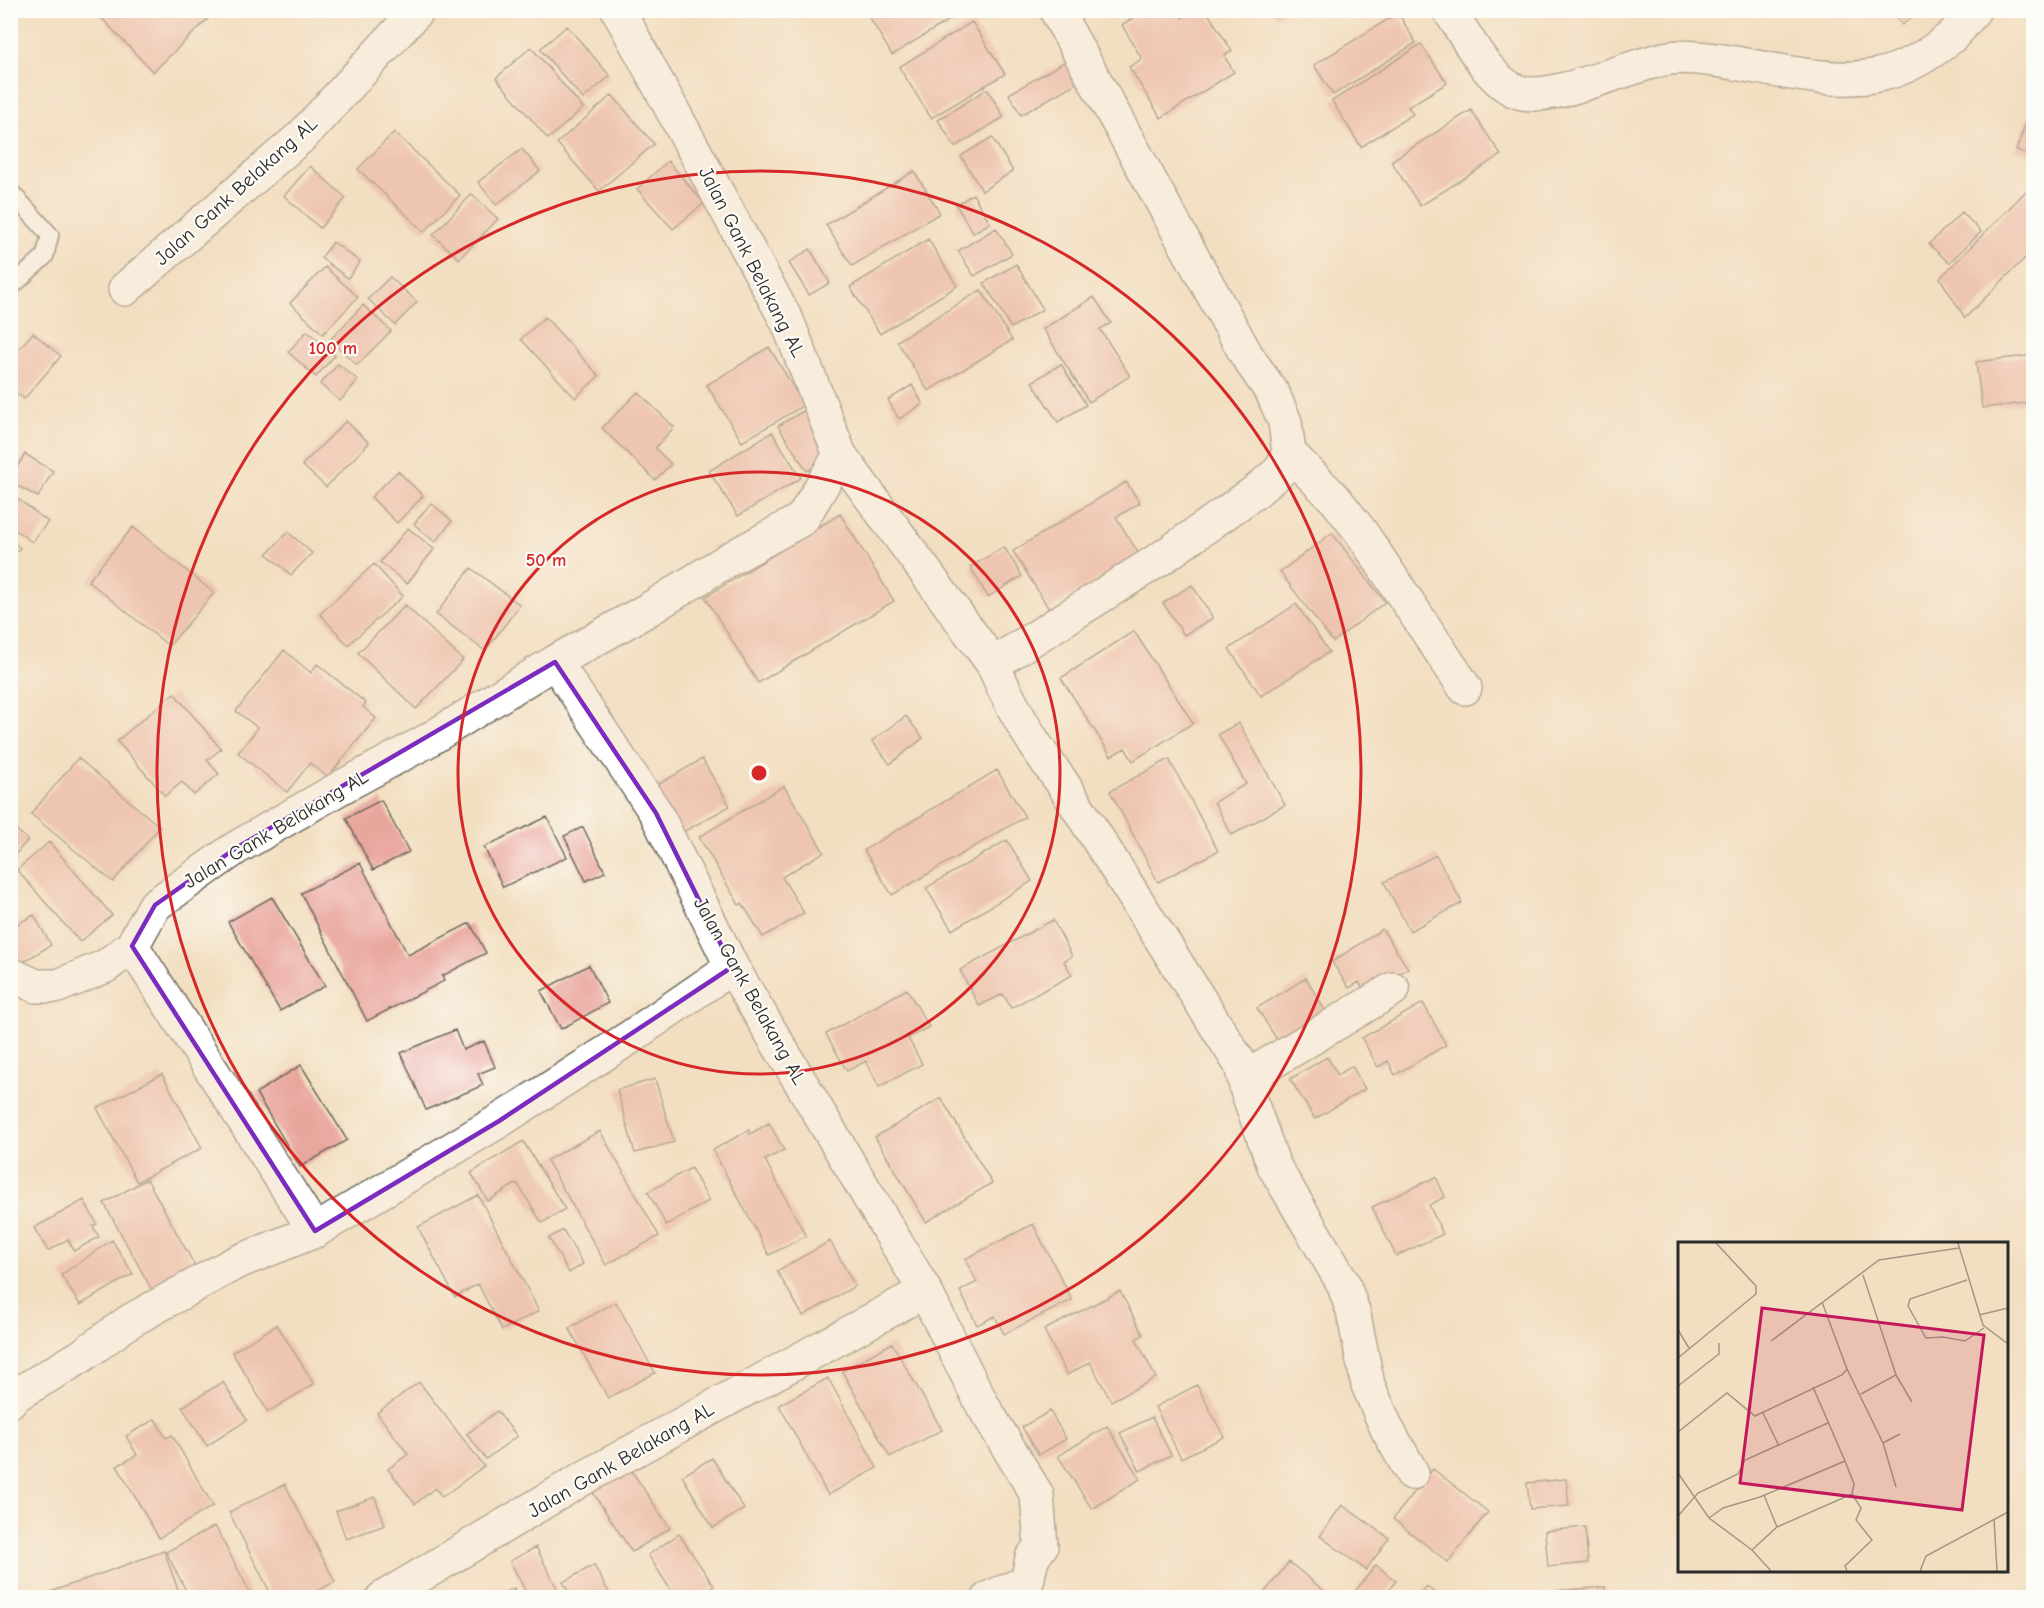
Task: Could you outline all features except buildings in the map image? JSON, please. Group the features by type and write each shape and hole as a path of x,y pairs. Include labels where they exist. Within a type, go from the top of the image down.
{"street":[{"name":"Jalan Gank Belakang AL","path":"125,289 302,136 418,10"},
{"name":"Jalan Gank Belakang AL","path":"10,974 36,986 58,986 106,966 132,946 155,905 236,848 425,742 555,662 802,519 840,455 788,323 618,10"},
{"path":"993,664 1163,557 1255,492 1280,471 1288,453 1285,422 1273,394 1247,356 1056,10"},
{"path":"1449,10 1484,63 1502,85 1520,93 1550,93 1670,58 1720,60 1799,74 1846,78 1878,75 1926,55 1952,37 1974,10"},
{"path":"1288,453 1336,500 1361,531 1465,688"},
{"path":"840,455 993,664 1008,700 1034,744 1067,790 1240,1065 1246,1091 1274,1166 1342,1283 1353,1311 1368,1385 1387,1429 1412,1473"},
{"name":"Jalan Gank Belakang AL","path":"555,662 656,813 732,967 925,1292 982,1404 1037,1494 1041,1546 1032,1558 1034,1590 989,1598"},
{"path":"132,946 315,1231"},
{"path":"10,1401 14,1396 80,1357 130,1321 235,1263 315,1231 499,1121 629,1038 732,967"},
{"path":"1246,1091 1262,1068 1393,989"},
{"name":"Jalan Gank Belakang AL","path":"383,1598 582,1479 925,1292"}],"lane":[{"path":"10,191 50,235 45,256 10,288"}],"highlighted area":[{"path":"555,662 656,813 732,967 499,1121 315,1231 132,946 155,905 236,848"}]}
